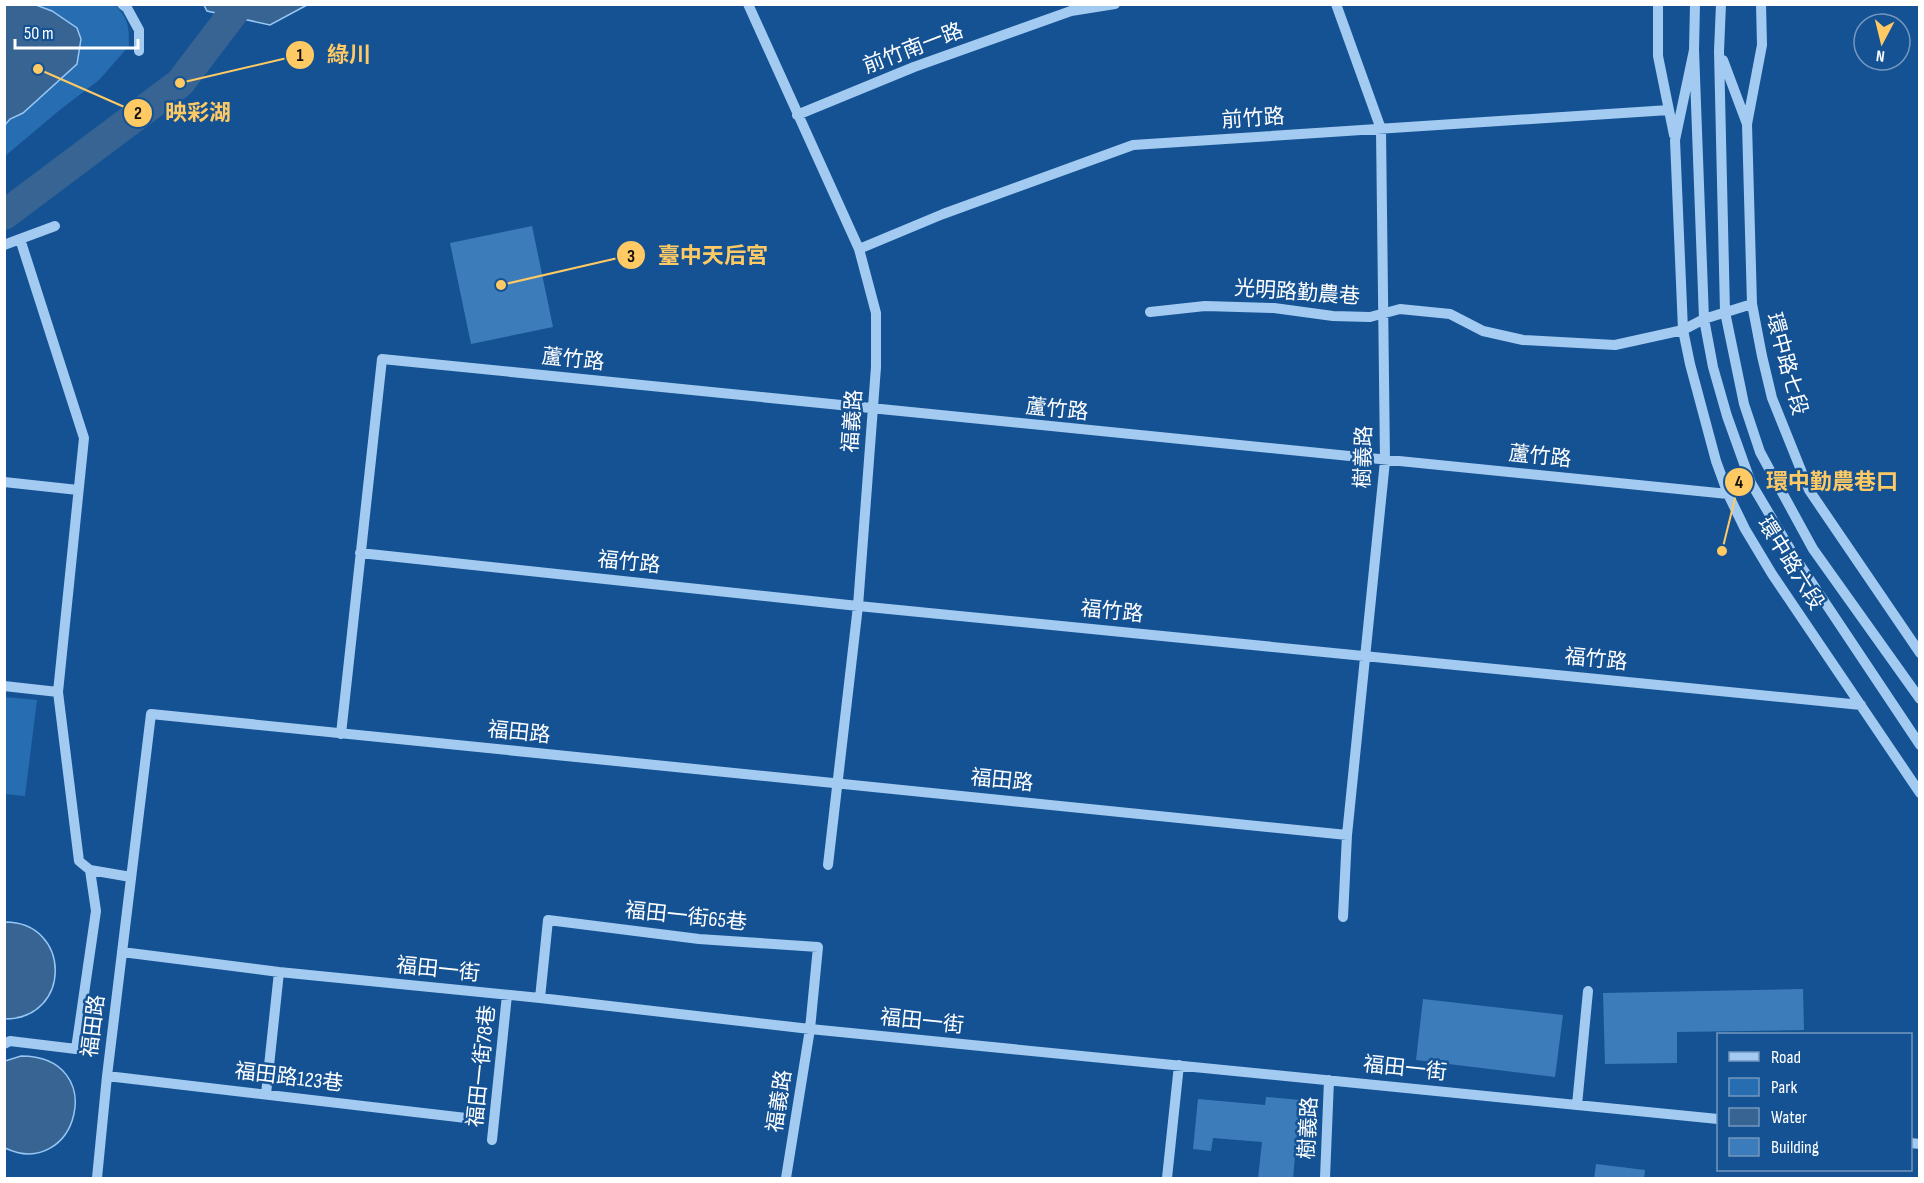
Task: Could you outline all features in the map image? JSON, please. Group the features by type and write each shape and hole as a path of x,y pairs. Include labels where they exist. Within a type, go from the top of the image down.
{"street":[{"path":"122,4 127,8 139,30 139,51"},
{"name":"福義路","path":"748,4 859,249 876,313 876,367 858,606 828,865"},
{"name":"前竹南一路","path":"797,115 914,67 1071,11 1115,4"},
{"name":"樹義路","path":"1336,4 1381,129 1385,461 1347,835 1343,917"},
{"path":"1658,4 1658,56 1675,140 1683,330"},
{"path":"1747,124 1762,45 1761,4"},
{"path":"1695,8 1694,50 1704,319"},
{"name":"環中路七段","path":"1721,8 1719,51 1725,312"},
{"path":"1675,140 1694,50"},
{"name":"環中路七段","path":"1719,51 1747,124 1752,304 1761,356 1772,398 1809,490 1920,653"},
{"name":"前竹路","path":"859,249 943,214 1133,145 1669,110"},
{"path":"4,245 55,226"},
{"path":"20,239 84,438 58,692 79,861 90,870 131,877"},
{"name":"光明路勤農巷","path":"1150,312 1206,306 1274,308 1333,316 1370,317 1400,309 1450,314 1483,332 1523,340 1615,345 1683,330 1704,319 1752,304"},
{"name":"環中路六段","path":"1725,312 1744,404 1760,452 1813,549 1920,699"},
{"name":"環中路六段","path":"1704,319 1713,367 1727,416 1751,483 1796,559 1920,745"},
{"name":"環中路六段","path":"1683,330 1716,461 1728,494 1745,529 1772,574 1920,793"},
{"name":"蘆竹路","path":"360,553 382,359 1728,494"},
{"path":"4,482 78,490"},
{"path":"341,734 360,553"},
{"name":"福竹路","path":"360,553 858,606 1861,705"},
{"path":"4,686 58,692"},
{"name":"福田路","path":"97,1179 107,1076 151,714 1347,835"},
{"path":"4,1044 9,1041 75,1049 96,911 90,870"},
{"name":"福田一街65巷","path":"540,998 548,920 699,939 818,947 810,1029"},
{"name":"福田一街","path":"122,952 279,972 540,998 810,1029 1717,1119"},
{"path":"266,1094 279,972"},
{"path":"1577,1105 1588,991"},
{"name":"福田一街78巷","path":"492,1140 507,995"},
{"name":"福義路","path":"786,1179 810,1029"},
{"path":"1167,1179 1179,1065"},
{"name":"福田路123巷","path":"107,1076 465,1118"},
{"name":"樹義路","path":"1324,1179 1329,1080"}],"green space":[{"path":"36,5 115,5 127,24 129,46 99,80 5,156 5,125 10,119 23,113 77,64 52,11"},
{"path":"4,697 37,700 25,796 5,794"}],"water":[{"path":"5,4 36,5 52,11 77,28 81,39 77,64 23,113 10,119 5,125"},
{"path":"204,5 307,5 270,25 207,11"},
{"path":"5,922 27,926 43,937 52,953 55,970 52,988 43,1004 27,1015 5,1019"},
{"path":"21,1056 49,1061 67,1075 74,1094 74,1115 65,1134 51,1148 30,1154 5,1148 5,1061"}],"building":[{"path":"532,226 553,327 471,344 450,243"},
{"path":"1803,989 1804,1030 1677,1032 1677,1063 1605,1064 1603,993"},
{"path":"1423,999 1563,1015 1555,1077 1416,1060"},
{"path":"1266,1097 1300,1100 1293,1179 1258,1179 1262,1142 1213,1138 1211,1151 1193,1149 1198,1099 1265,1105"},
{"path":"1596,1164 1645,1170 1644,1179 1594,1179"}],"waterway":[{"path":"4,215 180,83 240,4"}],"place":[{"name":"映彩湖","path":"38,69"},
{"name":"綠川","path":"180,83"},
{"name":"臺中天后宮","path":"501,285"},
{"name":"環中勤農巷口","path":"1722,551"}]}
